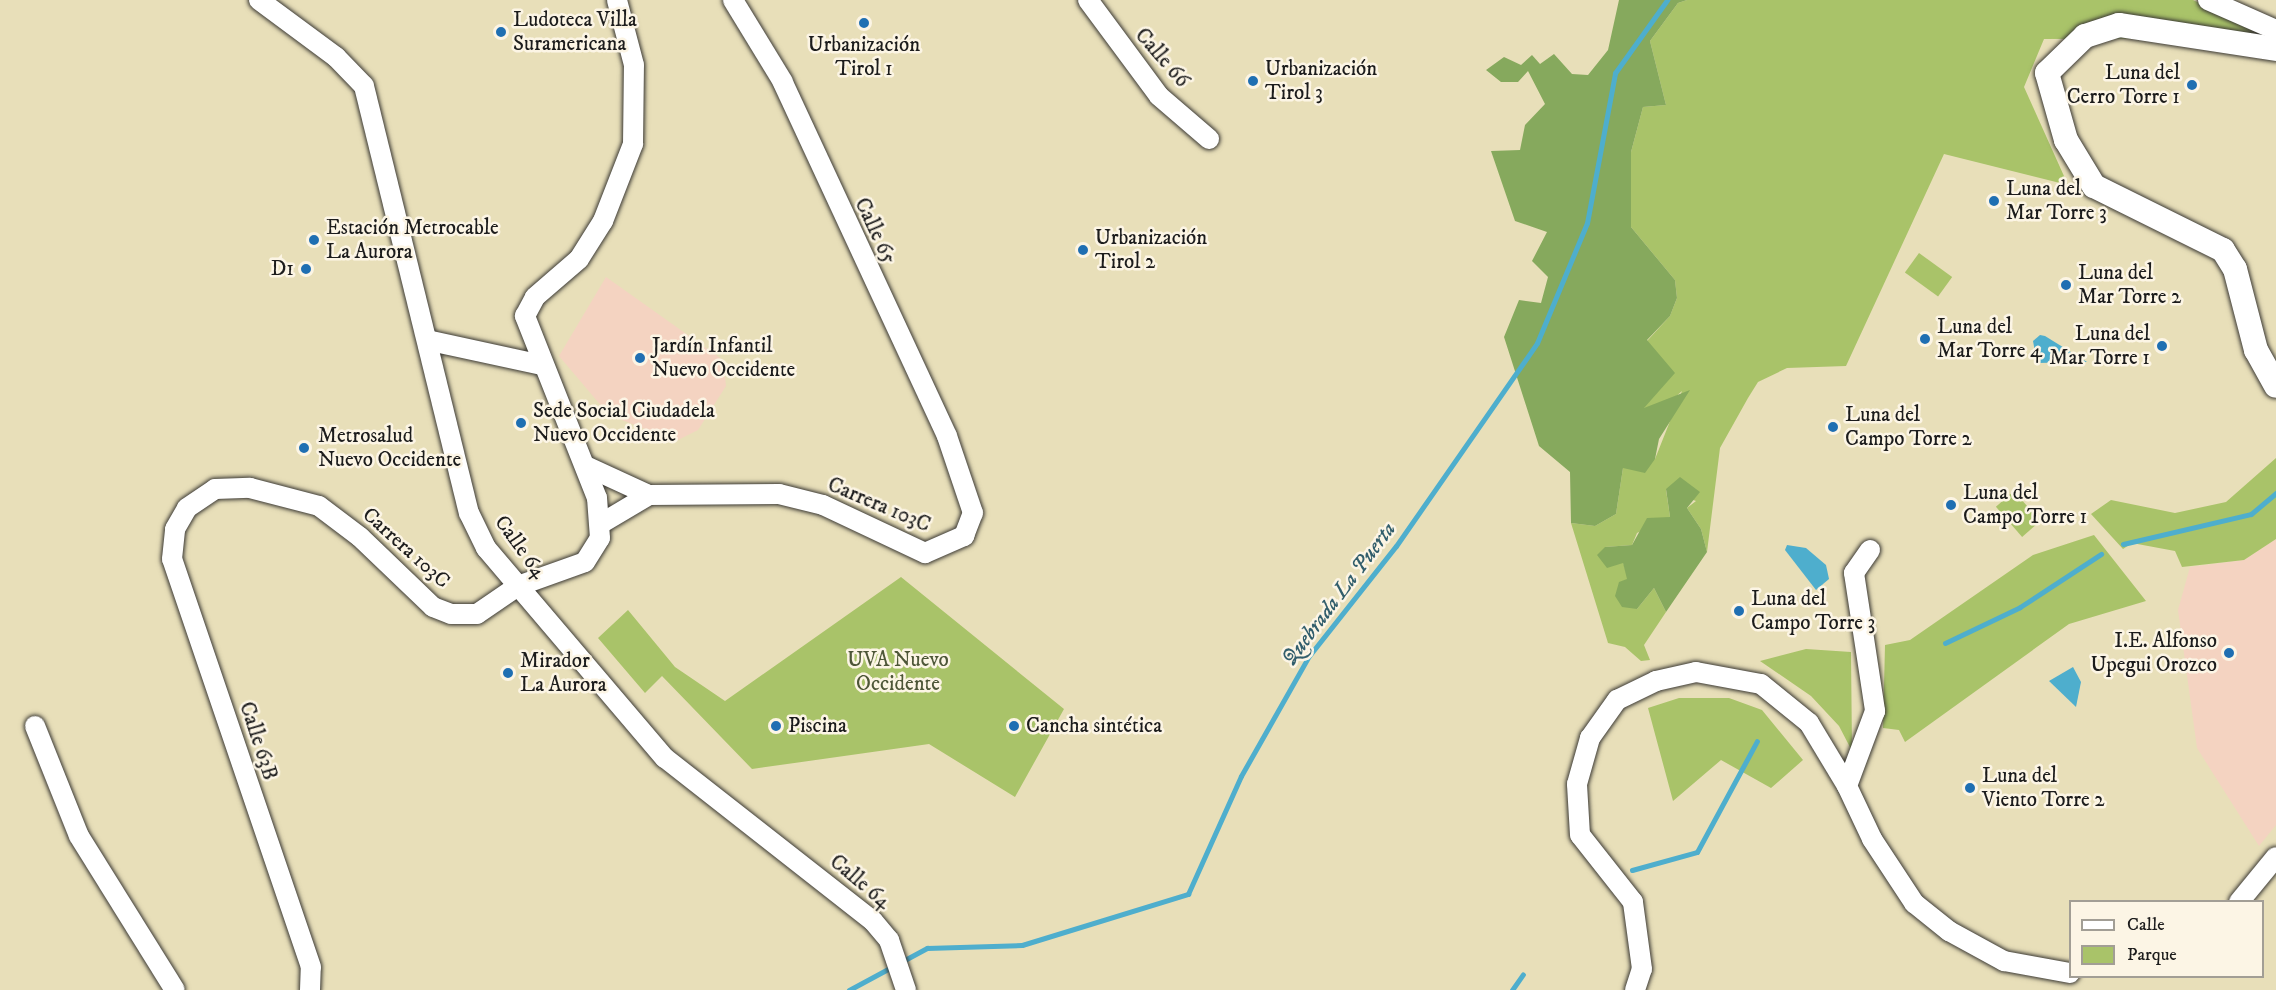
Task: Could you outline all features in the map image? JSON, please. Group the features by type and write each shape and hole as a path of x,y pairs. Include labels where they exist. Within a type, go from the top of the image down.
{"street":[{"name":"Calle 64","path":"259,0 336,57 364,86 431,341 469,513 486,548 665,758 873,921 889,940 906,990"},
{"path":"616,0 634,65 633,144 603,221 579,259 535,297 525,316 542,366 588,467 602,523 649,495"},
{"name":"Calle 65","path":"734,0 783,82 969,487"},
{"name":"Calle 66","path":"1088,0 1159,96 1209,139"},
{"path":"2208,0 2276,30"},
{"path":"2276,49 2119,25 2085,36 2048,74 2066,140 2094,186 2223,250 2235,269 2256,350 2276,386"},
{"path":"431,341 542,366"},
{"path":"588,467 649,495"},
{"name":"Carrera 103C","path":"649,495 779,494 861,519 925,553 964,536 973,513 969,487"},
{"name":"Carrera 103C","path":"187,508 215,489 250,488 319,506 360,537 433,607 452,614 477,614 518,586 585,562 602,523"},
{"name":"Calle 63B","path":"187,508 175,529 172,559 311,967 310,990"},
{"path":"1847,786 1875,711 1854,573 1870,550"},
{"path":"1635,990 1642,969 1640,933 1633,902 1580,835 1577,784 1590,738 1617,700 1656,681 1696,672 1761,684 1809,723 1847,786 1888,869 1914,903 1949,931 2004,961 2069,973"},
{"path":"35,726 80,836 176,990"},
{"path":"2241,900 2276,857"}],"shaded area":[{"name":"Jardín Infantil Nuevo Occidente","path":"606,277 723,360 726,386 698,430 676,441 609,415 559,356"},
{"name":"I.E. Alfonso Upegui Orozco","path":"2276,539 2276,825 2259,846 2197,748 2178,610 2190,567 2244,560"}],"green space":[{"path":"1619,0 1687,0 1678,3 1650,41 1666,105 1643,107 1631,152 1631,227 1675,280 1677,298 1670,316 1647,340 1675,373 1644,408 1690,390 1659,439 1655,459 1645,473 1623,468 1616,514 1595,526 1571,523 1570,472 1539,446 1504,337 1519,300 1541,303 1548,277 1532,261 1547,232 1515,221 1491,151 1520,150 1525,125 1545,104 1528,71 1518,82 1501,82 1486,70 1504,57 1521,65 1532,55 1540,64 1554,54 1572,74 1588,75 1608,50"},
{"path":"1687,0 2193,0 2276,38 2044,39 2024,87 2068,185 1944,154 1846,366 1787,368 1758,382 1748,398 1720,448 1707,552 1701,529 1687,508 1696,501 1666,490 1670,517 1637,533 1632,545 1605,547 1623,562 1637,609 1654,588 1666,612 1644,645 1650,660 1641,661 1625,647 1608,643 1571,523 1595,526 1616,514 1623,468 1655,459 1682,391 1671,401 1643,409 1648,402 1647,341 1670,316 1677,298 1675,280 1631,227 1631,152 1643,107 1666,105 1650,41 1678,3"},
{"path":"1919,253 1952,277 1938,297 1905,272"},
{"path":"2276,458 2276,539 2244,560 2182,567 2175,551 2132,543 2123,549 2091,514 2111,500 2175,513 2226,502"},
{"path":"1680,477 1700,492 1687,508 1701,529 1707,552 1666,612 1654,588 1637,609 1622,607 1615,596 1619,582 1627,579 1623,563 1607,568 1597,555 1605,547 1632,545 1647,518 1670,517 1666,489"},
{"path":"2014,491 2040,521 2022,537 1996,507"},
{"path":"2094,535 2146,601 2069,624 1905,742 1899,730 1883,728 1885,645 1910,640 2033,555"},
{"name":"UVA Nuevo Occidente","path":"901,577 1064,709 1015,797 929,744 752,769 662,676 645,693 598,638 628,610 675,667 725,701"},
{"path":"1806,649 1851,652 1852,751 1839,726 1811,696 1760,661"},
{"path":"1679,698 1729,698 1762,710 1803,760 1771,788 1721,760 1673,801 1648,708"}],"water":[{"path":"2040,335 2087,362 2037,363 2033,341"},
{"path":"1787,545 1806,548 1826,565 1829,579 1816,590 1785,550"},
{"path":"2073,667 2081,682 2076,707 2049,681"}],"waterway":[{"name":"Quebrada La Puerta","path":"849,990 927,948 1022,945 1188,894 1241,776 1309,656 1396,546 1537,343 1587,223 1615,73 1667,0"},
{"path":"2123,544 2251,514 2276,493"},
{"path":"1945,643 2020,607 2101,554"},
{"path":"1632,870 1697,852 1757,741"},
{"path":"1512,990 1523,974"}],"place":[{"name":"Urbanización Tirol 1","path":"864,23"},
{"name":"Ludoteca Villa Suramericana","path":"501,32"},
{"name":"Urbanización Tirol 3","path":"1253,81"},
{"name":"Luna del Cerro Torre 1","path":"2192,85"},
{"name":"Luna del Mar Torre 3","path":"1994,201"},
{"name":"Estación Metrocable La Aurora","path":"314,240"},
{"name":"Urbanización Tirol 2","path":"1083,250"},
{"name":"D1","path":"306,269"},
{"name":"Luna del Mar Torre 2","path":"2066,285"},
{"name":"Luna del Mar Torre 4","path":"1925,339"},
{"name":"Luna del Mar Torre 1","path":"2162,346"},
{"name":"Jardín Infantil Nuevo Occidente","path":"640,358"},
{"name":"Sede Social Ciudadela Nuevo Occidente","path":"521,423"},
{"name":"Luna del Campo Torre 2","path":"1833,427"},
{"name":"Metrosalud Nuevo Occidente","path":"304,448"},
{"name":"Luna del Campo Torre 1","path":"1951,505"},
{"name":"Luna del Campo Torre 3","path":"1739,611"},
{"name":"I.E. Alfonso Upegui Orozco","path":"2229,653"},
{"name":"Mirador La Aurora","path":"508,673"},
{"name":"Piscina","path":"776,726"},
{"name":"Cancha sintética","path":"1014,726"},
{"name":"Luna del Viento Torre 2","path":"1970,788"}]}
